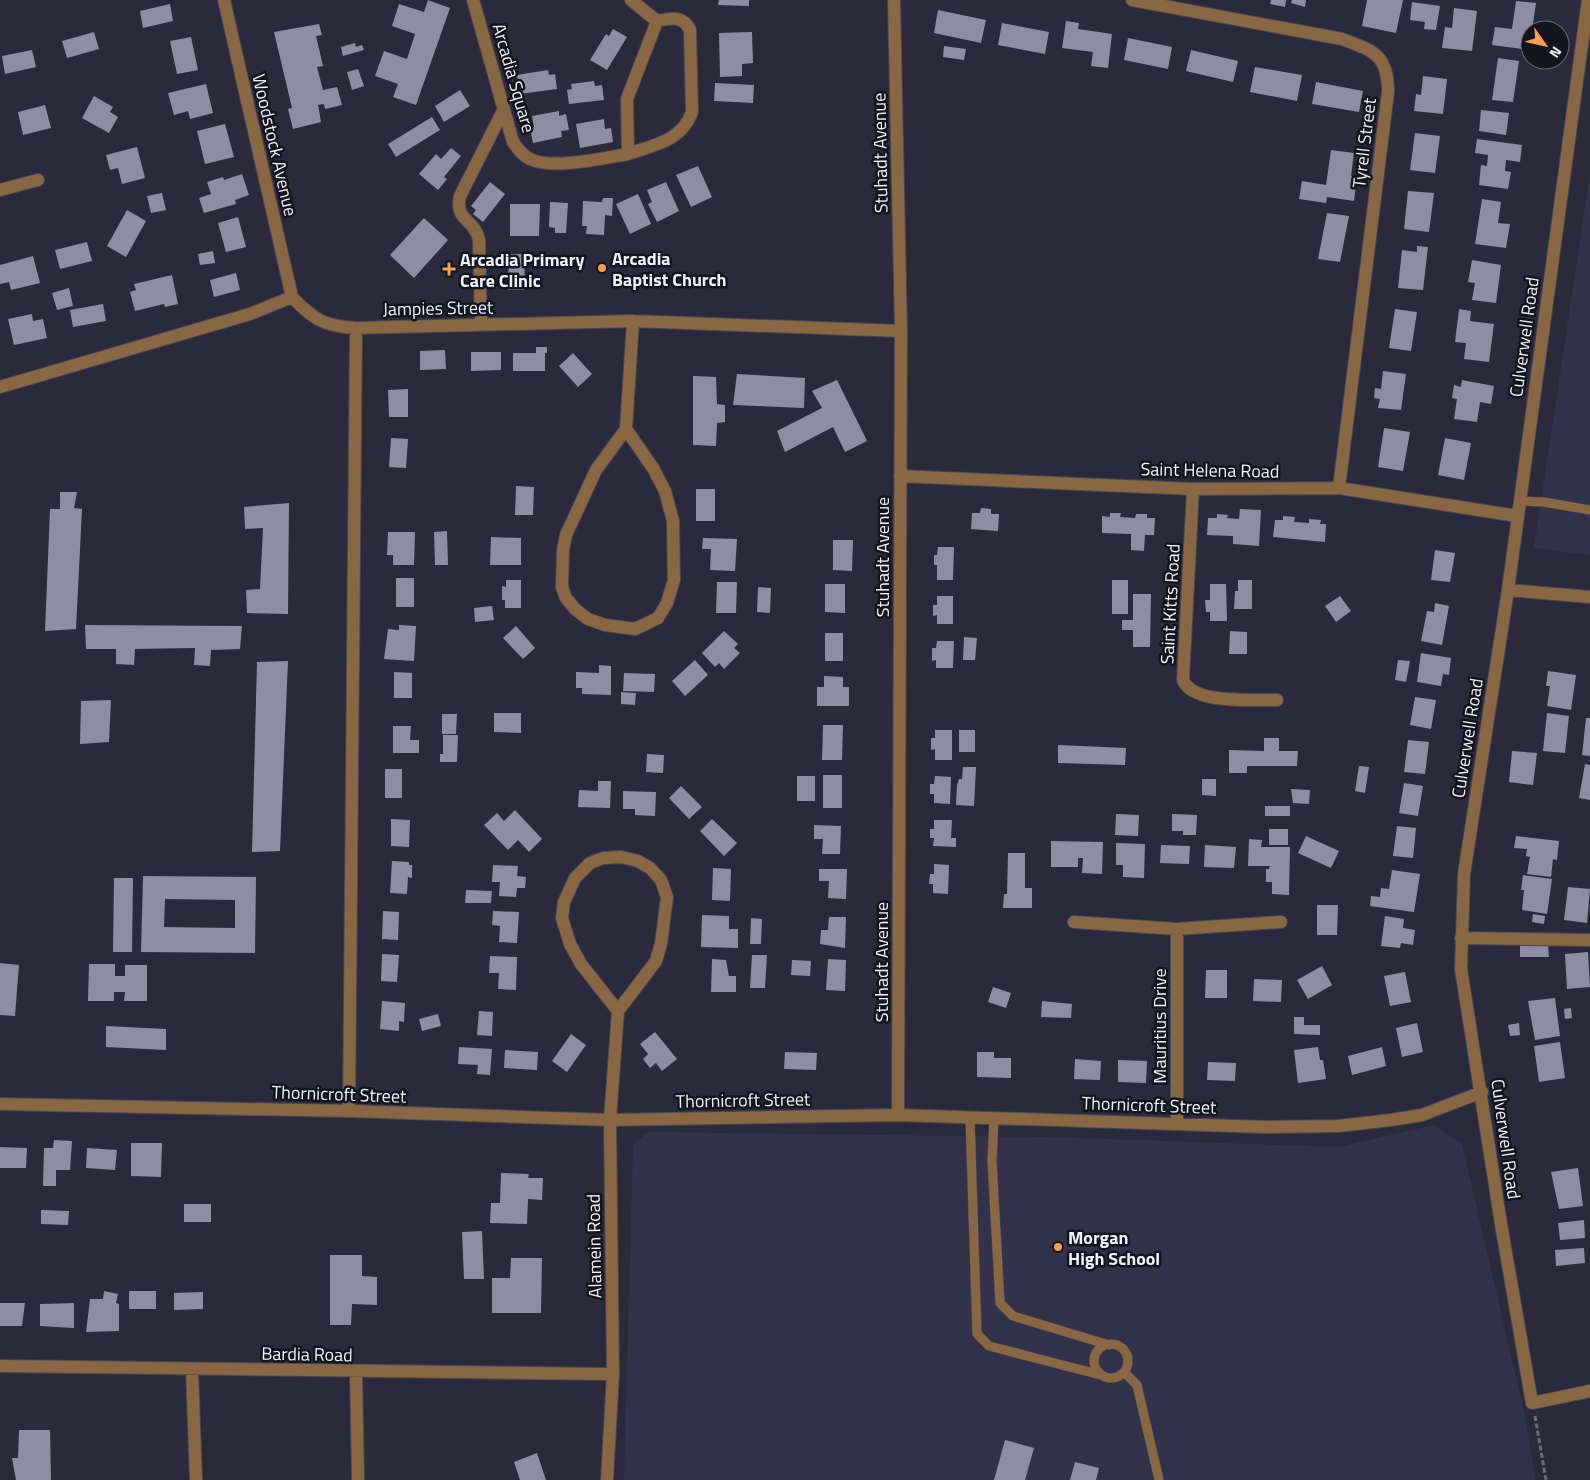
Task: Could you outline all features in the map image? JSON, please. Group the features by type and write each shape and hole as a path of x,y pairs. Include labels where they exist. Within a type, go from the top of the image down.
{"street":[{"name":"Woodstock Avenue","path":"224,0 292,297"},
{"name":"Arcadia Square","path":"473,0 513,142 521,153 531,160 546,163 589,160 628,154 669,140 688,124 692,112 690,30 687,23 680,18 657,21"},
{"path":"628,154 628,99 657,21 631,0"},
{"name":"Stuhadt Avenue","path":"894,0 901,331 898,1115"},
{"name":"Tyrell Street","path":"1132,0 1342,39 1373,51 1384,62 1388,75 1388,92 1339,488"},
{"name":"Culverwell Road","path":"1532,1403 1501,1224 1482,1092 1461,968 1461,938 1464,874 1508,590 1588,0"},
{"path":"481,325 480,240 478,233 460,215 458,205 460,196 504,109"},
{"path":"0,190 38,180"},
{"name":"Jampies Street","path":"292,297 307,313 331,326 356,328 634,321 901,331"},
{"path":"0,387 250,314 292,297"},
{"path":"626,429 653,468 665,491 673,521 674,580 667,603 658,618 634,629 605,625 588,618 575,609 566,598 562,587 563,550 566,535 596,470 626,429 634,321"},
{"path":"348,1111 356,328"},
{"name":"Saint Helena Road","path":"900,476 1193,489 1339,488 1517,516"},
{"name":"Saint Kitts Road","path":"1193,489 1183,680 1191,692 1204,697 1277,700"},
{"path":"1508,590 1590,598"},
{"path":"620,856 638,861 650,868 661,880 667,897 661,944 656,961 618,1011 570,944 562,918 564,902 575,878 590,863 603,858 620,856"},
{"path":"1074,922 1177,930 1281,922"},
{"name":"Mauritius Drive","path":"1177,930 1177,1123"},
{"path":"1461,938 1590,940"},
{"name":"Alamein Road","path":"607,1480 613,1374 610,1120 618,1011"},
{"name":"Thornicroft Street","path":"0,1104 348,1111 610,1120 898,1115 1265,1127 1346,1125 1422,1115 1482,1092"},
{"name":"Bardia Road","path":"0,1366 613,1374"},
{"path":"192,1370 196,1480"},
{"path":"356,1372 358,1480"},
{"path":"1532,1403 1590,1390"}],"lane":[{"path":"1519,502 1544,502 1590,510"},
{"path":"970,1118 975,1326 977,1334 989,1346 1113,1378 1124,1372 1128,1359 1122,1348 1013,1316 1000,1303 992,1161 994,1118"},
{"path":"1101,1374 1094,1363 1095,1357 1103,1346 1110,1345"},
{"path":"1124,1372 1137,1385 1159,1480"}],"path":[{"path":"1532,1403 1546,1480"}],"shaded area":[{"path":"1590,174 1590,555 1534,548"},
{"name":"Morgan High School","path":"1434,1125 1462,1144 1526,1420 1536,1480 624,1480 633,1145 648,1132 1048,1137 1339,1147"}],"building":[{"path":"428,0 450,8 416,105 393,97 398,84 375,76 384,51 407,59 415,34 392,26 399,4 424,12"},
{"path":"719,0 749,0 749,6 718,5"},
{"path":"1271,0 1286,0 1285,7 1270,4"},
{"path":"1292,0 1306,0 1305,7 1291,3"},
{"path":"1367,0 1403,0 1396,33 1362,26"},
{"path":"1516,1 1536,3 1533,20 1520,20 1520,49 1492,45 1495,27 1512,29"},
{"path":"1412,2 1440,6 1436,30 1424,29 1425,22 1410,20"},
{"path":"170,4 173,21 143,28 140,11"},
{"path":"1454,8 1477,11 1472,51 1442,48 1445,27 1452,28"},
{"path":"938,10 986,20 981,43 934,33"},
{"path":"1066,21 1079,23 1078,29 1112,34 1108,68 1091,66 1093,52 1062,48"},
{"path":"1002,23 1049,32 1045,54 998,45"},
{"path":"319,24 322,35 316,36 323,66 317,67 323,90 337,87 342,105 325,109 324,104 318,105 321,122 293,129 288,109 292,108 274,32"},
{"path":"613,29 627,37 607,70 590,60 606,34 609,36"},
{"path":"94,32 99,49 67,58 62,41"},
{"path":"752,32 753,63 742,64 742,76 720,77 719,33"},
{"path":"191,37 198,70 177,74 170,41"},
{"path":"1128,38 1172,47 1168,69 1124,60"},
{"path":"355,43 356,47 362,45 364,50 343,56 341,47"},
{"path":"944,46 966,49 964,60 943,57"},
{"path":"32,50 36,67 5,74 2,56"},
{"path":"1191,50 1238,61 1233,82 1186,71"},
{"path":"1498,58 1519,61 1513,102 1492,100"},
{"path":"1255,67 1302,75 1297,101 1250,92"},
{"path":"358,69 364,86 352,90 347,72"},
{"path":"548,70 549,75 555,74 557,89 520,94 517,75"},
{"path":"1423,76 1447,79 1443,114 1414,111 1416,94 1421,95"},
{"path":"594,81 595,86 602,85 604,100 569,104 567,90 572,89 571,84"},
{"path":"1316,82 1363,91 1359,112 1312,104"},
{"path":"715,83 754,85 753,103 714,101"},
{"path":"206,84 213,113 190,119 188,111 174,115 168,93"},
{"path":"460,90 470,106 444,122 435,106"},
{"path":"94,96 113,107 110,112 118,117 109,133 82,118"},
{"path":"45,105 51,128 23,135 18,112"},
{"path":"1481,110 1509,113 1506,135 1479,131"},
{"path":"559,111 559,116 566,114 569,130 561,131 562,137 533,143 530,128 534,127 532,116"},
{"path":"432,117 440,130 396,157 388,144"},
{"path":"604,119 605,129 611,128 613,142 580,148 576,124"},
{"path":"225,124 234,157 205,164 197,131"},
{"path":"1415,133 1440,136 1435,173 1410,170"},
{"path":"1477,139 1522,145 1520,162 1506,160 1505,171 1511,172 1508,189 1479,185 1481,165 1487,166 1488,155 1475,153"},
{"path":"137,147 145,178 122,184 118,168 110,170 106,155"},
{"path":"451,148 461,156 444,177 447,179 438,190 419,174 436,154 441,159"},
{"path":"1331,150 1354,153 1351,176 1357,177 1354,201 1327,197 1326,203 1299,199 1302,181 1326,185"},
{"path":"698,166 712,197 691,207 676,175"},
{"path":"242,174 249,195 235,200 236,204 204,213 199,198 211,194 207,182 223,177 224,180"},
{"path":"490,182 505,194 483,222 473,214 476,210 471,206"},
{"path":"666,182 679,211 657,222 648,204 652,202 647,190"},
{"path":"1408,191 1434,193 1429,232 1404,229"},
{"path":"162,193 166,210 151,213 147,196"},
{"path":"638,194 651,224 630,234 616,204"},
{"path":"603,198 613,198 612,216 605,215 604,235 586,234 587,226 582,226 583,201 602,202"},
{"path":"1482,199 1501,202 1498,223 1510,224 1506,248 1475,244"},
{"path":"550,202 568,203 566,233 555,233 555,228 549,227"},
{"path":"510,204 540,204 539,236 510,236"},
{"path":"127,210 146,221 126,257 107,246"},
{"path":"1327,213 1349,216 1340,262 1318,259"},
{"path":"238,217 246,247 226,252 218,223"},
{"path":"424,218 448,240 414,278 390,255"},
{"path":"87,242 92,261 60,269 55,250"},
{"path":"1417,246 1428,247 1423,290 1398,288 1402,250 1417,252"},
{"path":"213,251 215,263 200,265 198,254"},
{"path":"509,254 525,254 524,290 508,290"},
{"path":"33,256 40,283 11,290 9,282 0,284 0,265"},
{"path":"1472,260 1501,265 1496,303 1472,300 1475,283 1468,282"},
{"path":"236,273 240,290 214,297 210,280"},
{"path":"172,275 178,304 165,307 164,304 135,311 130,292 136,290 134,284"},
{"path":"69,288 73,306 57,310 52,293"},
{"path":"103,304 106,321 73,327 70,310"},
{"path":"1395,309 1417,312 1411,351 1389,348"},
{"path":"1459,309 1471,311 1470,321 1494,324 1489,362 1464,359 1466,343 1455,342"},
{"path":"32,314 33,321 43,319 47,338 14,345 8,319"},
{"path":"536,347 547,347 545,371 513,371 513,353 536,353"},
{"path":"445,350 446,369 420,370 420,351"},
{"path":"471,352 501,352 501,370 471,371"},
{"path":"573,353 592,374 578,387 559,366"},
{"path":"1383,371 1406,374 1401,410 1378,408 1380,399 1374,398 1375,388 1381,389"},
{"path":"737,374 805,378 804,408 733,405"},
{"path":"693,376 716,377 717,404 725,405 725,422 717,423 716,446 693,445"},
{"path":"837,380 867,441 845,452 833,427 785,452 777,431 822,408 812,391"},
{"path":"1462,380 1494,386 1491,404 1480,402 1477,422 1454,419 1457,399 1452,398 1454,385 1461,387"},
{"path":"408,389 408,417 389,417 388,390"},
{"path":"1384,428 1410,432 1403,471 1378,467"},
{"path":"391,438 408,439 406,468 389,467"},
{"path":"1445,438 1471,443 1464,480 1438,475"},
{"path":"516,486 534,487 533,515 515,515"},
{"path":"696,489 715,489 715,521 696,521"},
{"path":"60,492 77,492 74,508 82,509 76,629 45,631 50,509 60,509"},
{"path":"289,503 288,614 247,613 246,590 260,589 263,528 245,529 244,507"},
{"path":"981,508 991,509 991,514 999,514 998,531 971,529 972,513 980,513"},
{"path":"1240,509 1261,510 1259,546 1233,544 1233,536 1207,535 1208,518 1217,518 1217,514 1228,515 1227,518 1239,519"},
{"path":"1110,513 1121,513 1120,517 1135,518 1136,514 1147,514 1147,518 1155,518 1154,535 1145,535 1144,551 1131,550 1131,534 1102,533 1102,516 1110,517"},
{"path":"1283,516 1295,517 1294,522 1309,523 1309,519 1321,520 1320,524 1326,524 1325,542 1273,537 1275,520 1283,520"},
{"path":"447,531 448,565 435,565 434,532"},
{"path":"388,532 415,532 414,565 393,565 393,555 387,555"},
{"path":"491,537 521,538 521,565 490,565"},
{"path":"703,538 737,539 735,571 710,570 711,549 702,549"},
{"path":"833,540 853,540 852,571 833,570"},
{"path":"938,547 954,547 953,580 937,580 937,565 934,565 934,555 937,555"},
{"path":"1435,550 1455,553 1450,582 1431,580"},
{"path":"396,578 414,578 414,607 396,607"},
{"path":"506,580 521,580 521,608 505,608 505,600 502,600 502,586 506,587"},
{"path":"1112,580 1128,580 1128,614 1112,614"},
{"path":"1238,580 1252,580 1252,609 1234,609 1235,591 1238,591"},
{"path":"717,582 737,582 736,613 716,613"},
{"path":"825,584 845,584 845,613 825,612"},
{"path":"1210,584 1226,584 1227,621 1210,621 1210,612 1206,612 1205,600 1210,600"},
{"path":"758,587 771,588 770,613 757,612"},
{"path":"1133,594 1151,594 1150,647 1133,647 1133,630 1122,630 1122,620 1133,620"},
{"path":"937,596 953,596 953,624 937,624 937,615 933,616 933,605 937,605"},
{"path":"1340,596 1351,611 1336,622 1325,606"},
{"path":"1435,603 1449,606 1442,645 1421,641 1427,611 1434,612"},
{"path":"492,606 494,620 475,622 474,608"},
{"path":"85,625 242,626 240,649 211,650 210,666 194,665 195,648 135,649 134,665 116,664 116,649 86,649"},
{"path":"399,625 416,626 414,661 384,659 388,629 399,630"},
{"path":"516,626 535,648 523,659 503,638"},
{"path":"724,631 738,644 734,648 740,653 724,669 719,663 715,667 702,653"},
{"path":"1230,631 1247,632 1247,654 1229,654"},
{"path":"825,633 843,633 843,661 825,661"},
{"path":"964,637 977,638 975,660 963,660"},
{"path":"937,641 954,641 953,668 936,668 936,660 932,661 932,648 936,648"},
{"path":"1421,653 1451,658 1449,675 1443,674 1441,686 1417,682"},
{"path":"695,660 708,675 685,696 672,681"},
{"path":"1398,660 1410,661 1406,682 1395,680"},
{"path":"288,661 280,851 252,852 257,662"},
{"path":"599,665 611,666 611,695 582,694 582,688 576,688 576,672 599,673"},
{"path":"1548,671 1576,675 1571,710 1547,706 1550,686 1546,686"},
{"path":"394,672 412,673 412,698 394,698"},
{"path":"624,673 655,674 654,692 623,691"},
{"path":"824,676 843,677 843,687 849,687 849,706 817,706 817,687 824,687"},
{"path":"621,692 636,693 635,705 621,704"},
{"path":"1415,697 1436,700 1431,729 1410,725"},
{"path":"111,700 109,742 80,744 81,701"},
{"path":"494,713 521,713 521,733 494,732"},
{"path":"1547,713 1569,716 1565,753 1543,751"},
{"path":"442,714 457,714 456,734 442,734"},
{"path":"1586,718 1590,718 1590,756 1582,755"},
{"path":"823,725 843,725 842,760 822,760"},
{"path":"393,726 411,726 410,740 419,740 419,753 393,753"},
{"path":"935,730 952,730 952,760 935,760 935,749 931,750 931,738 935,738"},
{"path":"959,730 975,730 975,752 959,752"},
{"path":"443,735 458,735 457,762 440,762 440,754 443,754"},
{"path":"1264,738 1279,738 1279,751 1298,751 1297,766 1247,766 1247,773 1229,773 1229,750 1264,751"},
{"path":"1408,740 1429,742 1425,774 1404,772"},
{"path":"1058,745 1126,748 1125,765 1058,763"},
{"path":"1512,751 1537,753 1533,785 1509,782"},
{"path":"647,754 664,755 663,773 646,772"},
{"path":"1585,764 1590,765 1590,800 1579,798"},
{"path":"1359,766 1369,767 1365,793 1355,791"},
{"path":"963,767 976,767 974,806 956,805 957,785 959,779 962,779"},
{"path":"385,769 402,769 402,798 385,798"},
{"path":"823,775 842,775 842,808 823,808"},
{"path":"797,776 815,776 815,801 797,801"},
{"path":"935,776 951,777 950,804 934,803 934,794 930,794 930,784 934,784"},
{"path":"1202,779 1216,779 1216,796 1202,795"},
{"path":"598,781 611,781 610,808 578,807 579,790 598,791"},
{"path":"1404,783 1423,786 1418,816 1399,813"},
{"path":"681,786 702,807 689,819 669,798"},
{"path":"1291,789 1310,790 1309,804 1293,803"},
{"path":"623,791 656,792 655,816 635,815 635,809 623,809"},
{"path":"1265,806 1290,806 1290,816 1265,816"},
{"path":"515,810 542,839 529,852 518,840 508,850 484,825 497,813 504,821"},
{"path":"1116,814 1139,815 1138,836 1115,835"},
{"path":"1172,814 1197,815 1196,835 1183,835 1183,831 1172,831"},
{"path":"391,819 410,820 409,847 391,846"},
{"path":"712,819 737,843 724,856 700,831"},
{"path":"934,820 952,820 951,838 956,838 956,847 933,846 934,838 930,838 930,829 934,829"},
{"path":"814,825 841,826 840,854 822,854 823,839 814,839"},
{"path":"1397,826 1416,828 1413,858 1393,856"},
{"path":"1269,829 1288,829 1288,845 1269,845"},
{"path":"1306,836 1339,851 1331,868 1298,853"},
{"path":"1516,836 1559,841 1557,860 1553,859 1551,877 1527,874 1530,857 1526,856 1527,849 1514,848"},
{"path":"1249,839 1262,840 1261,847 1290,847 1289,895 1272,894 1272,882 1266,882 1266,869 1269,869 1270,866 1248,866"},
{"path":"1051,841 1103,842 1102,874 1082,873 1083,858 1078,858 1078,867 1051,867"},
{"path":"1116,843 1145,844 1144,878 1123,877 1123,865 1116,865"},
{"path":"1161,845 1190,846 1189,864 1160,863"},
{"path":"1205,845 1236,847 1234,868 1204,867"},
{"path":"1008,853 1025,853 1025,888 1032,888 1032,908 1003,908 1004,894 1007,894"},
{"path":"392,861 409,862 409,865 412,865 412,878 408,877 407,894 390,893"},
{"path":"934,864 949,865 948,894 933,893 933,884 929,884 930,874 934,874"},
{"path":"493,865 518,866 517,876 526,877 525,888 517,888 516,897 499,896 500,882 492,882"},
{"path":"713,868 731,869 730,901 712,900"},
{"path":"819,869 847,869 846,899 828,898 829,881 819,881"},
{"path":"1392,870 1420,874 1414,912 1370,906 1371,896 1380,897 1381,888 1389,889"},
{"path":"1523,875 1552,879 1547,914 1522,910 1524,890 1521,890"},
{"path":"143,876 256,877 255,953 141,952","holes":["165,899 235,900 235,928 164,927"]},
{"path":"114,878 133,878 132,952 113,952"},
{"path":"1568,887 1590,889 1587,923 1564,920"},
{"path":"466,890 492,891 491,903 465,903"},
{"path":"1317,905 1338,905 1337,935 1317,935"},
{"path":"383,911 399,912 398,940 382,939"},
{"path":"493,911 519,912 517,943 499,942 500,926 492,925"},
{"path":"1533,914 1545,916 1544,924 1532,922"},
{"path":"702,915 729,916 729,929 738,929 738,948 701,947"},
{"path":"1385,916 1404,919 1403,928 1415,930 1413,945 1401,943 1400,948 1381,946"},
{"path":"829,917 846,917 845,948 820,944 821,930 828,930"},
{"path":"751,918 762,919 761,944 750,944"},
{"path":"1548,945 1549,957 1520,957 1520,946"},
{"path":"1588,952 1590,987 1567,989 1565,954"},
{"path":"382,954 399,955 397,982 381,981"},
{"path":"752,955 767,955 765,988 750,988"},
{"path":"490,956 517,957 516,990 498,989 499,973 489,973"},
{"path":"712,959 726,960 729,976 736,976 736,992 711,992"},
{"path":"828,959 846,960 845,991 826,990"},
{"path":"792,960 811,961 810,976 791,975"},
{"path":"0,963 19,965 15,1016 0,1015"},
{"path":"89,964 115,964 115,976 125,976 125,965 147,965 147,1001 124,1001 125,992 114,992 114,1001 88,1001"},
{"path":"1322,966 1332,985 1308,999 1297,980"},
{"path":"1206,970 1227,970 1227,998 1205,998"},
{"path":"1405,972 1411,1002 1390,1006 1384,976"},
{"path":"1254,979 1282,980 1281,1002 1253,1001"},
{"path":"993,987 1011,993 1006,1008 988,1002"},
{"path":"1555,998 1560,1036 1535,1040 1528,1001"},
{"path":"382,1001 405,1003 404,1022 399,1021 399,1031 380,1029"},
{"path":"1042,1001 1072,1004 1071,1018 1041,1017"},
{"path":"1571,1008 1572,1018 1565,1019 1564,1009"},
{"path":"479,1011 493,1012 492,1036 477,1035"},
{"path":"438,1014 441,1026 422,1031 419,1019"},
{"path":"1294,1017 1304,1017 1304,1025 1320,1025 1320,1035 1294,1034"},
{"path":"1417,1023 1423,1052 1402,1057 1396,1028"},
{"path":"1519,1023 1520,1035 1510,1036 1508,1025"},
{"path":"106,1026 166,1029 166,1050 106,1047"},
{"path":"655,1032 677,1059 662,1071 656,1063 650,1068 643,1059 648,1054 640,1044"},
{"path":"571,1034 586,1045 567,1072 552,1061"},
{"path":"1560,1042 1565,1078 1539,1082 1534,1046"},
{"path":"459,1047 492,1049 490,1075 477,1074 478,1065 458,1064"},
{"path":"1318,1047 1320,1060 1323,1060 1326,1079 1298,1083 1294,1050"},
{"path":"1382,1047 1386,1066 1352,1075 1348,1056"},
{"path":"505,1050 538,1052 537,1070 504,1068"},
{"path":"785,1052 817,1053 816,1070 784,1069"},
{"path":"977,1052 994,1052 994,1058 1011,1058 1011,1078 977,1077"},
{"path":"1075,1059 1101,1061 1100,1080 1074,1079"},
{"path":"1118,1060 1147,1061 1146,1083 1118,1082"},
{"path":"1208,1062 1236,1063 1235,1081 1207,1080"},
{"path":"54,1140 72,1141 70,1170 56,1170 56,1186 43,1186 44,1148 53,1148"},
{"path":"131,1143 162,1143 161,1177 131,1176"},
{"path":"0,1147 27,1148 26,1168 0,1168"},
{"path":"87,1148 117,1150 115,1170 86,1168"},
{"path":"1578,1168 1583,1206 1559,1209 1551,1172"},
{"path":"501,1173 529,1174 528,1178 543,1178 542,1200 528,1199 527,1224 490,1223 491,1203 500,1203"},
{"path":"184,1204 211,1204 211,1222 184,1222"},
{"path":"41,1210 69,1211 68,1225 41,1224"},
{"path":"1584,1220 1585,1238 1560,1240 1558,1223"},
{"path":"482,1231 484,1279 464,1279 462,1232"},
{"path":"1584,1248 1585,1263 1556,1266 1555,1250"},
{"path":"330,1255 362,1255 362,1276 377,1277 377,1305 352,1304 351,1325 330,1325"},
{"path":"511,1258 542,1258 541,1313 492,1313 492,1278 510,1278"},
{"path":"104,1291 118,1294 116,1303 119,1304 119,1331 86,1332 90,1299 103,1299"},
{"path":"129,1291 156,1291 156,1309 129,1309"},
{"path":"203,1292 203,1309 174,1310 174,1293"},
{"path":"0,1303 25,1303 22,1326 0,1326"},
{"path":"74,1303 74,1328 40,1326 40,1304"},
{"path":"19,1430 50,1430 51,1480 16,1480 12,1458 18,1458"},
{"path":"1005,1440 1034,1448 1025,1480 994,1480"},
{"path":"537,1453 546,1480 520,1480 514,1462"},
{"path":"1075,1462 1099,1468 1096,1480 1070,1480"}],"place":[{"name":"Arcadia Baptist Church","path":"602,268"},
{"name":"Arcadia Primary Care Clinic","path":"449,269"},
{"name":"Morgan High School","path":"1058,1247"}]}
